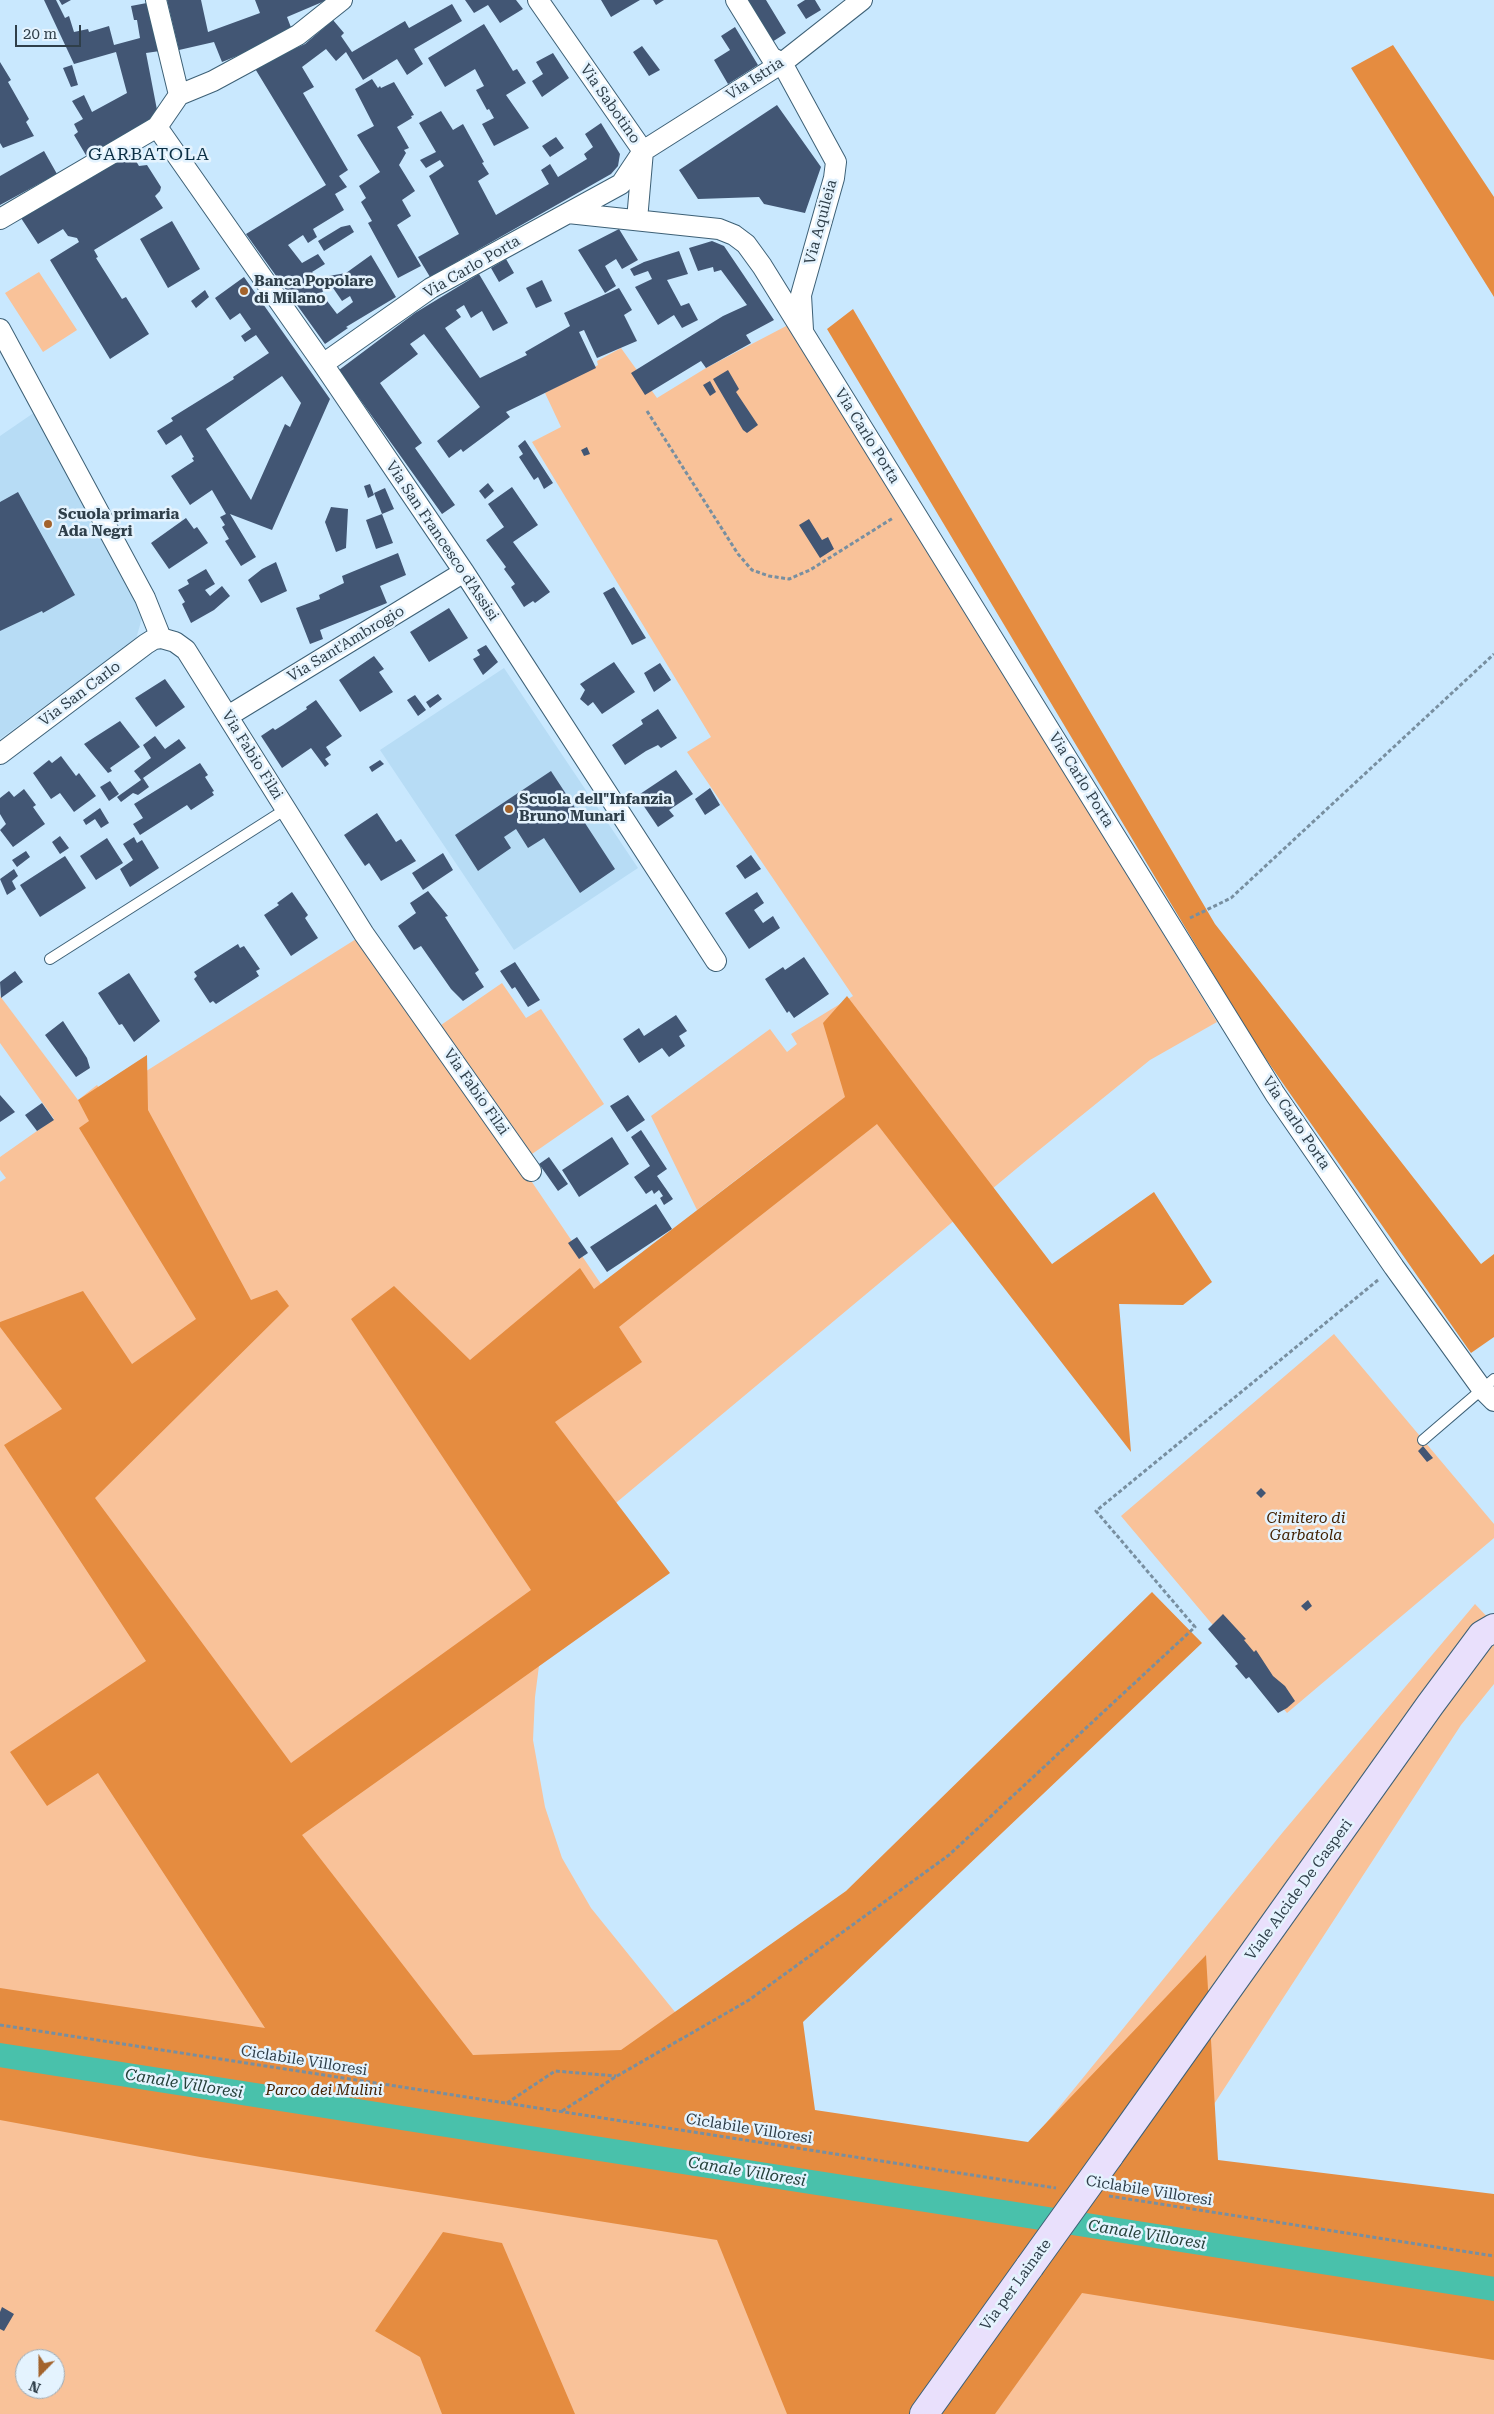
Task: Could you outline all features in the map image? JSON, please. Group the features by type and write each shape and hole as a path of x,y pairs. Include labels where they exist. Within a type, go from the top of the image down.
{"street":[{"path":"156,0 179,95"},
{"path":"0,219 157,127 179,95 213,81 298,35 342,0"},
{"name":"Via Sabotino","path":"538,0 643,151 621,184 568,213"},
{"name":"Via Aquileia","path":"736,0 771,57 782,63 836,162 834,178 801,295 804,335"},
{"name":"Via Istria","path":"643,151 782,63 862,0"},
{"name":"Via San Francesco d'Assisi","path":"157,127 464,572 716,961"},
{"path":"637,220 643,151"},
{"name":"Via Carlo Porta","path":"322,364 432,288 568,213 719,230 734,235 746,244 762,266 1275,1094 1394,1267 1490,1390"},
{"path":"0,329 145,598 161,638"},
{"name":"Via Sant'Ambrogio","path":"228,716 464,572"},
{"name":"Via Fabio Filzi","path":"161,638 175,642 186,650 364,934 531,1171"},
{"name":"Via San Carlo","path":"0,754 146,644 154,639 161,638"},
{"name":"Viale Alcide De Gasperi","path":"1108,2156 1430,1705 1490,1625"},
{"name":"Via per Lainate","path":"924,2414 1108,2156"}],"lane":[{"path":"50,959 286,809"},
{"path":"1423,1440 1490,1390"}],"path":[{"path":"647,411 738,554 752,570 769,576 789,579 810,570 911,507"},
{"path":"1172,927 1231,898 1494,654"},
{"path":"561,2111 616,2076 749,2000 949,1855 1195,1627 1096,1511 1394,1267"},
{"name":"Ciclabile Villoresi","path":"0,2025 1061,2189"},
{"path":"507,2103 555,2071 616,2076"},
{"name":"Ciclabile Villoresi","path":"1100,2195 1494,2256"}],"shaded area":[{"name":"Scuola primaria Ada Negri","path":"35,412 144,611 136,639 0,739 0,436"},
{"name":"Scuola dell\"Infanzia Bruno Munari","path":"504,668 638,868 514,950 380,750"}],"green space":[{"path":"1393,45 1494,197 1494,297 1351,68"},
{"path":"39,272 77,330 43,352 5,293"},
{"path":"853,309 1215,924 1481,1264 1494,1254 1494,1337 1471,1353 1252,1039 827,329"},
{"name":"Parco dei Mulini","path":"790,324 1217,1022 1150,1060 1028,1159 617,1502 595,1529 541,1650 535,1697 533,1740 545,1807 562,1858 591,1908 776,2137 1005,2169 1034,2138 1283,1832 1475,1604 1494,1624 1494,1684 1461,1725 1160,2187 1494,2240 1494,2414 0,2414 0,1182 6,1178 0,1170 0,1157 54,1119 0,1043 0,996 78,1100 97,1085 105,1097 364,934 601,1284 690,1216 837,1102 697,1210 651,1116 770,1029 787,1052 797,1044 791,1034 853,996 687,752 711,737 532,442 561,427 545,393 598,365 597,361 621,348 657,398 706,368"},
{"path":"502,983 526,1018 541,1009 604,1104 532,1154 441,1025"},
{"path":"847,996 1052,1264 1154,1192 1212,1282 1183,1305 1119,1304 1131,1452 877,1124 619,1327 642,1362 555,1422 670,1573 302,1835 473,2055 621,2050 846,1891 1152,1592 1202,1643 803,2022 815,2110 1028,2142 1206,1955 1218,2160 1494,2194 1494,2360 1082,2293 995,2414 787,2414 717,2240 200,2157 0,2120 0,1988 265,2028 98,1773 47,1806 10,1752 146,1661 4,1445 62,1409 0,1327 0,1322 83,1291 132,1364 196,1319 79,1128 89,1121 78,1100 147,1055 148,1110 251,1300 277,1290 289,1306 95,1498 291,1763 531,1590 351,1319 394,1286 470,1360 580,1268 594,1289 845,1097 823,1023"},
{"name":"Cimitero di Garbatola","path":"1334,1334 1494,1524 1494,1538 1287,1713 1121,1516"},
{"path":"443,2232 502,2243 575,2414 442,2414 420,2357 375,2331"}],"building":[{"path":"44,0 56,0 65,18 69,16 74,32 88,29 89,32 109,26 114,45 140,38 137,20 134,20 131,6 152,2 160,51 146,53 158,115 87,157 74,135 78,132 74,124 83,119 72,101 84,95 92,112 127,93 116,52 74,64"},
{"path":"59,0 71,0 62,5"},
{"path":"167,0 201,0 208,32 260,13 255,0 327,0 287,17 292,30 279,39 222,62 214,42 179,50"},
{"path":"465,0 516,0 523,9 500,23 488,5 474,13"},
{"path":"601,0 640,0 611,17"},
{"path":"653,0 664,0 656,5"},
{"path":"742,0 766,0 786,33 769,44"},
{"path":"805,0 815,0 821,10 806,19 797,5"},
{"path":"452,4 462,21 414,49 423,64 407,75 397,59 363,80 346,52 336,61 326,49 302,67 314,87 303,93 348,170 339,176 347,187 335,194 344,210 313,229 317,237 308,243 303,235 288,245 302,263 318,254 325,264 312,272 317,278 346,273 371,255 396,297 346,327 348,328 325,344 246,234 326,185 254,67 305,44 333,20 344,33 341,36 352,52 405,21 409,28","holes":["331,285 342,301 350,296 353,302 337,314 321,293"]},
{"path":"484,24 513,71 517,69 526,83 506,95 529,128 494,146 482,124 494,118 489,109 487,110 476,90 484,86 475,69 445,87 428,58"},
{"path":"735,27 758,65 728,84 714,60 730,50 721,36"},
{"path":"642,46 660,70 649,76 633,52"},
{"path":"553,53 569,78 542,97 532,81 543,74 536,62"},
{"path":"0,62 11,80 8,82 29,119 26,122 34,136 3,148 0,143"},
{"path":"72,65 78,85 71,87 63,68"},
{"path":"372,79 378,88 394,82 414,115 397,127 409,148 404,150 406,153 399,165 415,191 402,200 411,216 397,225 421,266 398,278 368,223 372,221 361,202 366,198 359,186 380,172 357,135 374,126 355,89"},
{"path":"777,105 821,167 805,213 764,204 759,197 698,199 679,170"},
{"path":"441,111 453,130 463,124 484,162 482,163 489,174 478,181 496,215 549,184 541,170 550,164 558,177 587,159 584,154 593,147 585,134 601,123 620,154 618,166 611,174 430,277 418,257 459,234 429,176 444,166 440,160 426,168 420,160 436,152 419,123"},
{"path":"556,137 564,148 550,157 542,146"},
{"path":"44,151 57,174 0,205 0,176"},
{"path":"131,153 139,166 147,165 161,187 155,196 163,208 94,250 98,257 96,258 122,299 126,297 149,334 110,359 50,260 79,242 77,238 68,236 63,229 38,244 21,218"},
{"path":"172,221 200,269 168,288 140,239"},
{"path":"350,225 354,232 324,251 318,241 341,227"},
{"path":"619,229 638,260 622,269 616,259 605,266 616,286 605,293 578,250"},
{"path":"712,241 724,246 774,320 746,335 751,343 706,368 701,361 645,395 631,373 723,316 747,305 721,270 714,272 713,267 698,271 689,248"},
{"path":"679,251 688,274 667,280 681,306 689,303 698,320 682,328 674,315 658,325 635,287 652,279 648,271 634,276 630,269 644,262"},
{"path":"506,259 514,273 499,282 491,268"},
{"path":"479,274 508,323 493,331 482,311 471,318 464,305 456,310 461,317 445,328 480,378 527,355 525,352 570,326 564,313 619,288 632,310 624,315 637,341 597,358 584,330 579,332 596,368 506,412 510,417 463,452 461,449 449,458 437,441 480,407 424,334 410,344 418,354 380,383 422,443 415,448 455,505 442,514 339,370 415,313"},
{"path":"244,277 330,399 272,530 230,514 256,557 241,566 225,541 229,539 222,527 225,525 220,517 226,514 212,490 190,505 171,476 194,461 192,458 194,457 181,435 166,445 157,431 173,421 171,418 234,379 233,377 269,353 256,335 245,342 241,336 251,329 240,313 230,320 215,298","holes":["282,376 301,403 290,427 285,424 251,500 206,429"]},
{"path":"542,280 552,301 536,308 526,288"},
{"path":"205,290 209,297 196,308 191,301"},
{"path":"728,370 739,389 736,392 758,425 747,433 743,430 713,379"},
{"path":"710,381 716,392 710,396 703,385"},
{"path":"525,440 553,483 544,489 538,477 534,480 519,457 523,454 518,446"},
{"path":"587,447 590,454 584,456 581,450"},
{"path":"488,483 494,491 485,499 479,491"},
{"path":"370,484 374,495 368,498 364,486"},
{"path":"512,487 538,525 513,542 550,592 535,603 533,601 524,607 511,587 515,584 504,569 506,567 486,540 504,527 488,504"},
{"path":"385,488 394,509 382,514 374,493"},
{"path":"18,492 75,595 43,613 42,611 0,631 0,502"},
{"path":"331,507 348,509 346,548 336,552 325,522"},
{"path":"382,514 393,543 376,549 366,520"},
{"path":"186,518 194,529 197,527 208,543 169,569 151,543"},
{"path":"809,519 822,540 828,537 834,549 820,558 799,525"},
{"path":"398,553 406,575 380,586 387,603 320,630 323,639 310,644 296,608 320,599 319,595 344,583 342,576"},
{"path":"276,562 287,591 261,603 248,580 262,569"},
{"path":"206,569 215,584 205,590 210,596 222,586 230,596 214,610 191,623 182,604 185,602 178,590 189,584 187,580"},
{"path":"614,587 646,638 632,645 603,593"},
{"path":"449,608 468,638 429,662 410,632"},
{"path":"486,645 498,662 483,675 473,659 480,655 477,650"},
{"path":"374,656 384,669 379,672 393,692 360,712 339,680"},
{"path":"614,662 635,692 602,714 593,702 588,706 580,699 585,690 580,684"},
{"path":"660,663 671,680 654,692 644,673"},
{"path":"165,679 185,707 156,727 135,698"},
{"path":"438,694 442,699 430,708 426,702"},
{"path":"415,695 426,710 418,716 407,700"},
{"path":"316,700 342,736 326,747 331,755 325,759 329,764 325,767 311,748 282,768 261,736 273,728 275,730 283,725 307,709 306,707"},
{"path":"658,709 677,738 661,748 658,745 646,751 625,765 612,745 643,724 641,720"},
{"path":"120,721 140,747 110,768 112,771 108,773 84,744"},
{"path":"155,736 165,749 179,739 186,748 143,778 149,787 138,795 133,793 121,802 117,797 141,780 134,771 151,758 143,745"},
{"path":"61,756 76,776 79,773 96,796 74,812 60,793 51,799 33,773 49,760 52,763"},
{"path":"380,760 384,764 372,772 369,767"},
{"path":"200,763 208,775 205,777 214,791 212,792 214,795 191,810 187,805 140,835 133,824 143,818 134,804"},
{"path":"676,770 693,794 669,810 674,816 658,827 637,796"},
{"path":"551,771 615,869 580,893 544,838 528,848 516,829 504,837 511,848 478,871 455,835"},
{"path":"110,781 119,794 109,801 100,787"},
{"path":"710,788 720,805 705,815 695,799"},
{"path":"24,789 36,805 33,807 45,824 13,847 0,830 6,824 0,814 0,798 9,791 14,797"},
{"path":"100,808 109,823 101,828 95,819 86,825 83,820"},
{"path":"377,813 396,842 401,839 416,861 381,881 369,863 365,866 344,835"},
{"path":"60,836 69,848 60,854 52,842"},
{"path":"134,837 137,843 142,840 159,868 130,887 120,869 133,860 123,844"},
{"path":"107,838 123,863 96,880 80,856"},
{"path":"26,851 30,857 17,867 12,860"},
{"path":"443,853 453,870 423,890 412,873"},
{"path":"751,855 761,869 745,879 736,866"},
{"path":"65,856 86,888 40,917 20,885"},
{"path":"14,869 18,876 12,881 16,889 7,895 0,879"},
{"path":"428,891 448,916 445,917 479,970 475,973 484,987 463,1001 451,989 421,946 414,950 398,926 416,913 410,903"},
{"path":"292,892 308,915 305,918 318,938 291,956 264,915 279,905 277,903"},
{"path":"757,892 764,903 754,910 763,923 773,916 780,928 749,949 725,913"},
{"path":"238,944 240,948 244,946 260,969 256,971 259,976 216,1004 213,1001 210,1003 194,979 197,976 194,972"},
{"path":"804,957 829,994 794,1018 789,1011 787,1013 765,979 783,967 785,970"},
{"path":"515,962 540,1000 528,1007 515,987 512,989 500,971"},
{"path":"15,971 23,982 1,998 0,982"},
{"path":"129,973 160,1021 134,1042 122,1024 119,1025 98,993"},
{"path":"676,1015 687,1031 679,1036 685,1046 669,1057 662,1048 639,1063 623,1039 639,1028 644,1036"},
{"path":"63,1021 87,1058 90,1068 76,1077 45,1035"},
{"path":"0,1095 15,1112 0,1122"},
{"path":"628,1095 645,1120 627,1132 610,1106"},
{"path":"42,1103 54,1120 37,1131 25,1115"},
{"path":"641,1130 667,1169 657,1176 673,1199 664,1205 660,1198 663,1196 659,1190 654,1194 652,1190 646,1194 634,1177 650,1166 631,1137"},
{"path":"612,1137 629,1164 579,1197 562,1170"},
{"path":"549,1157 568,1184 558,1191 539,1164"},
{"path":"656,1204 672,1229 607,1272 590,1247"},
{"path":"577,1237 588,1253 579,1259 568,1243"},
{"path":"1423,1446 1433,1458 1427,1462 1418,1451"},
{"path":"1261,1488 1266,1493 1261,1498 1256,1493"},
{"path":"1308,1600 1312,1606 1306,1611 1301,1606"},
{"path":"1223,1614 1246,1639 1244,1640 1254,1652 1256,1650 1273,1676 1285,1686 1295,1701 1287,1708 1278,1713 1249,1677 1246,1679 1235,1666 1238,1664 1208,1629"},
{"path":"2,2307 14,2314 4,2331 0,2329 0,2312"}],"waterway":[{"name":"Canale Villoresi","path":"0,2055 1494,2289"}],"place":[{"name":"Banca Popolare di Milano","path":"244,291"},
{"name":"Scuola primaria Ada Negri","path":"48,524"},
{"name":"Scuola dell\"Infanzia Bruno Munari","path":"509,809"}],"district":[{"name":"GARBATOLA","path":"149,155"}]}
